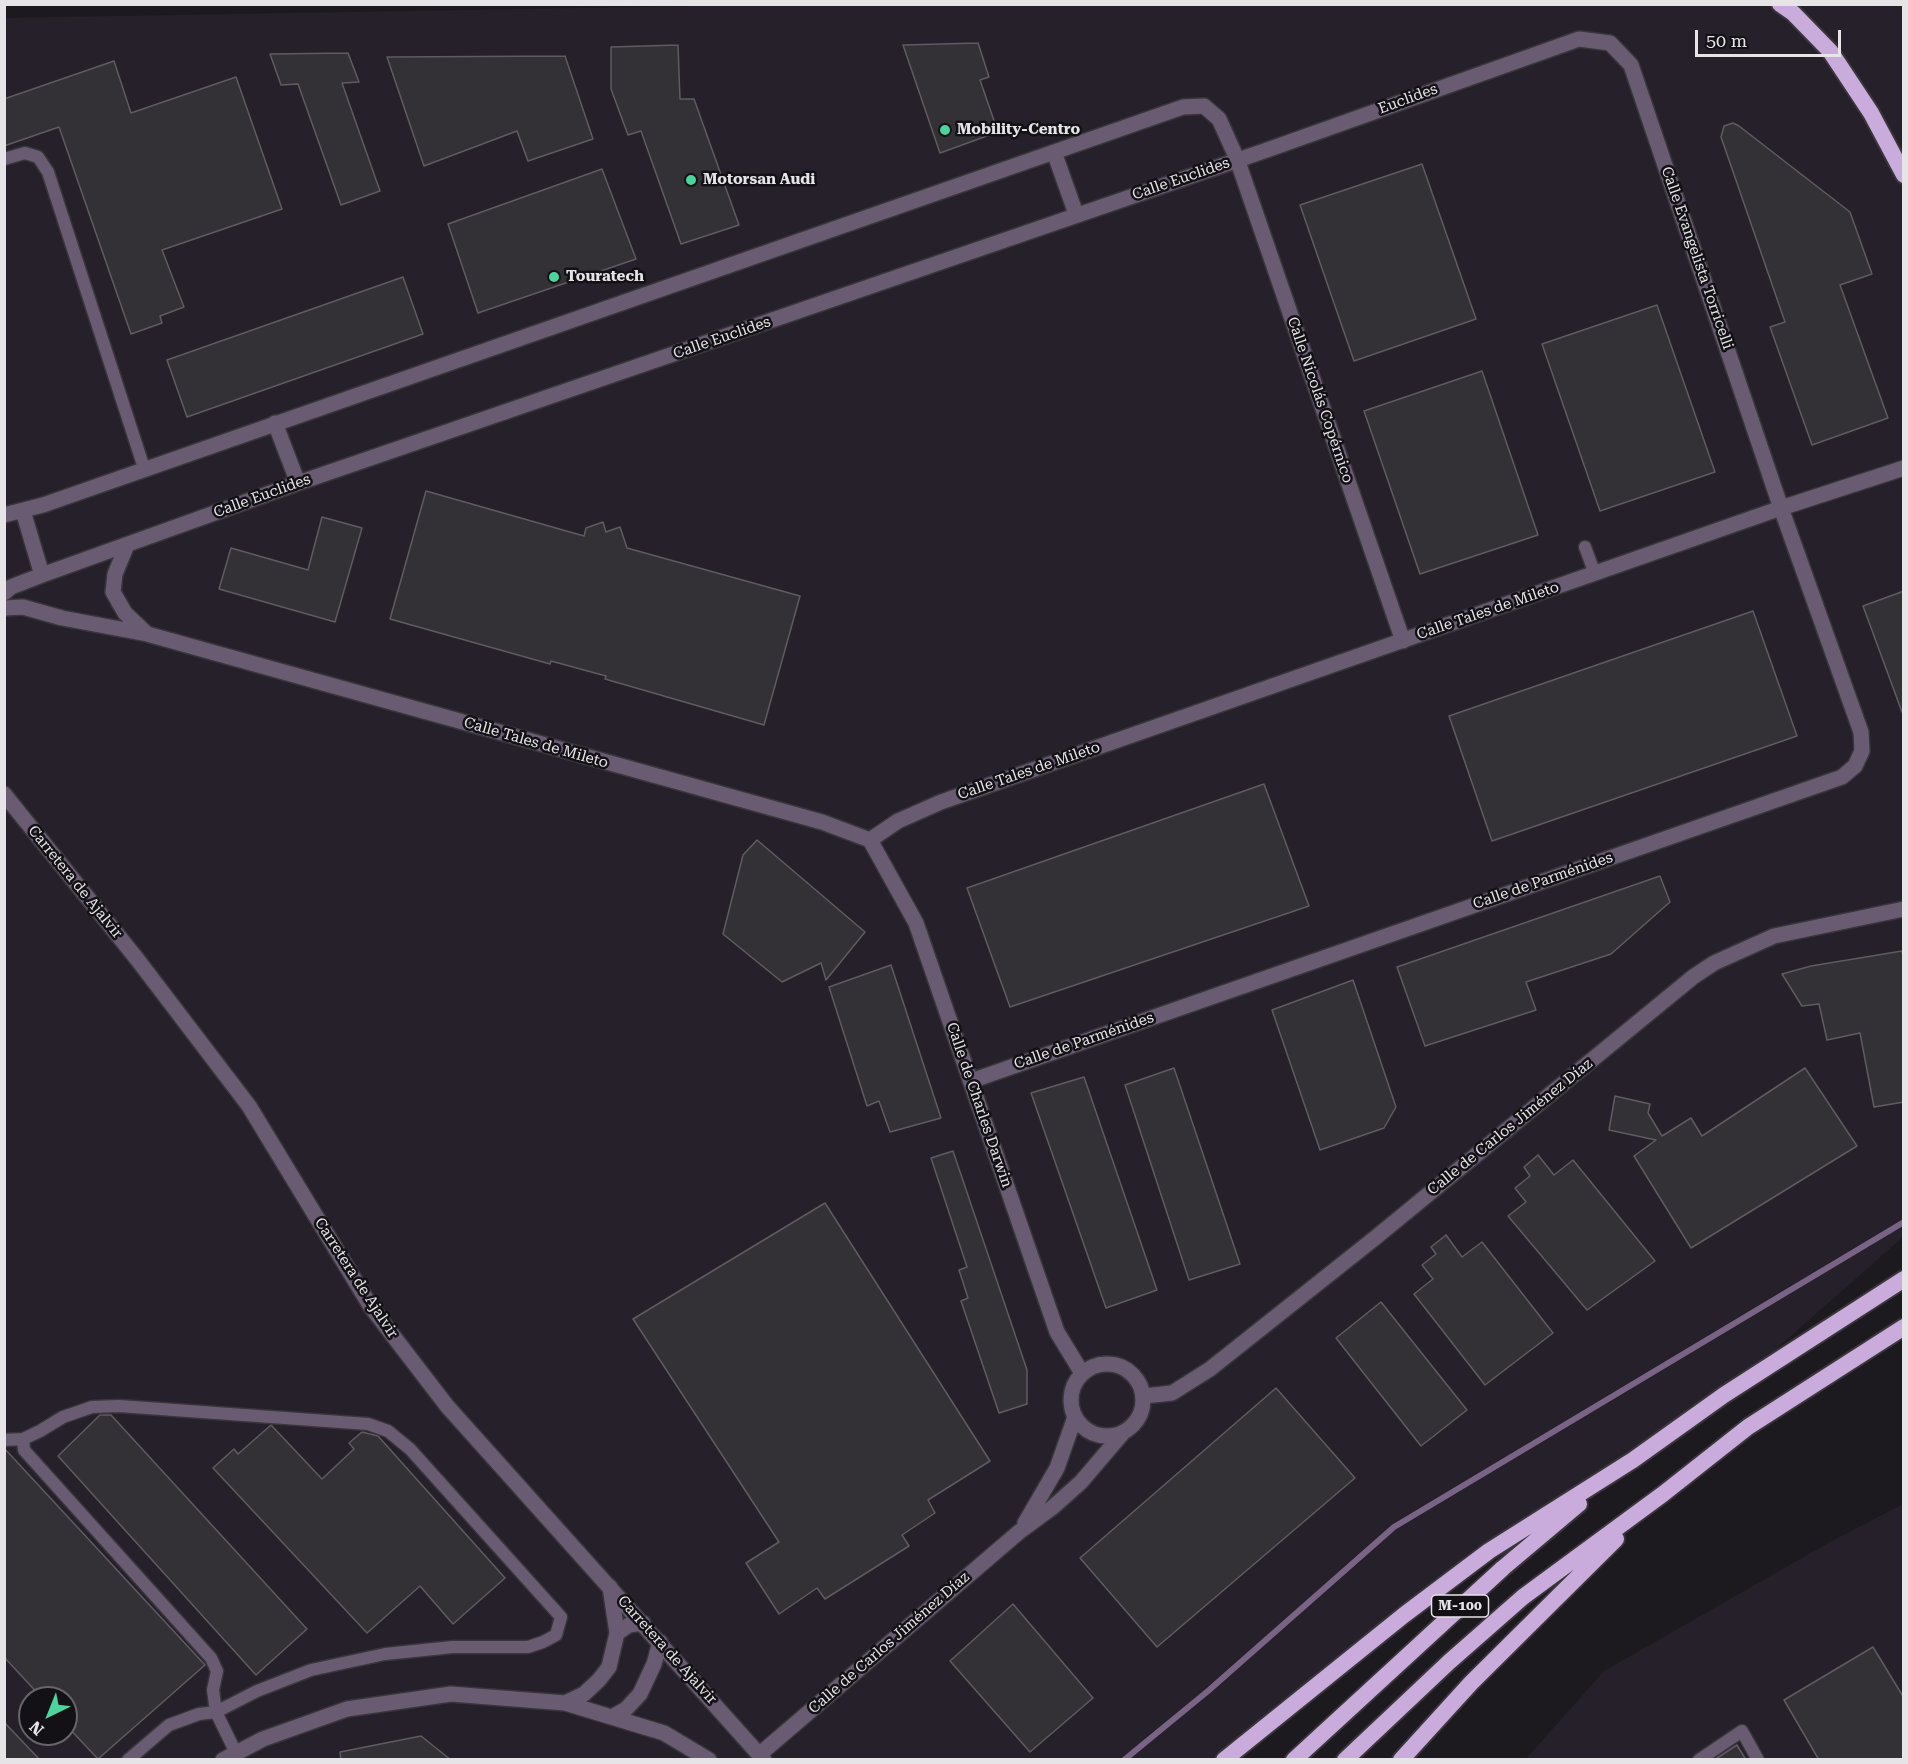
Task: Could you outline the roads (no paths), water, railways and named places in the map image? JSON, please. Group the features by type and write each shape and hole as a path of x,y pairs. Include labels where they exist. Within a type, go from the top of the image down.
{"highway":[{"path":"1780,4 1830,51 1871,113 1904,175"},
{"name":"M-100","path":"1294,1760 1503,1568 1633,1460 1724,1395 1904,1279"},
{"name":"M-100","path":"1346,1760 1449,1662 1522,1598 1663,1494 1748,1427 1904,1327"},
{"path":"1224,1760 1404,1615 1489,1551 1633,1460"},
{"path":"1401,1760 1479,1675 1663,1494"}],"street":[{"name":"Euclides","path":"1237,159 1579,39"},
{"name":"Calle Evangelista Torricelli","path":"1579,39 1610,43 1631,65 1781,508"},
{"name":"Calle Euclides","path":"4,515 23,511 1183,106 1204,106 1219,119 1237,159 298,483 42,575 11,587 4,593"},
{"path":"1054,152 1076,214"},
{"name":"Calle Nicolás Copérnico","path":"1237,159 1403,641"},
{"path":"275,423 298,483"},
{"name":"Calle Tales de Mileto","path":"4,608 23,607 62,618 147,634 822,822 870,840 898,821 941,802 1781,508 1904,468"},
{"name":"Calle de Parménides","path":"971,1081 1842,777 1855,766 1859,759 1862,751 1861,732 1781,508"},
{"path":"23,511 42,575"},
{"name":"Calle Tales de Mileto","path":"127,545 115,574 113,592 124,613 147,634"},
{"name":"Carretera de Ajalvir","path":"5,795 137,959 249,1106 371,1307 447,1406 762,1757"},
{"name":"Calle de Charles Darwin","path":"870,840 916,922 1056,1332 1082,1373"},
{"name":"Calle de Carlos Jiménez Díaz","path":"1144,1396 1172,1393 1210,1369 1375,1238 1683,985 1714,963 1774,936 1904,909"},
{"path":"1112,1364 1127,1370 1138,1381 1144,1396 1142,1411 1135,1425 1122,1434 1104,1437 1087,1431 1075,1418 1070,1402 1073,1387 1082,1373 1096,1365 1112,1364"},
{"name":"Calle de Carlos Jiménez Díaz","path":"1019,1532 1058,1468 1075,1418"},
{"name":"Calle de Carlos Jiménez Díaz","path":"762,1757 1019,1532 1053,1507 1081,1482 1122,1434"},
{"path":"565,1703 584,1694 600,1680 609,1667 617,1633 610,1587"},
{"path":"617,1633 629,1625 643,1623"},
{"path":"612,1717 626,1709 640,1694 654,1664 660,1642"},
{"path":"229,1756 263,1739 347,1709 451,1694 565,1703 664,1733 709,1760"}],"lane":[{"path":"4,159 25,153 38,157 48,172 144,468"},
{"path":"1585,547 1596,574"},
{"path":"4,1440 23,1439 63,1417 92,1407 119,1406 368,1424 388,1431 410,1449 561,1617 556,1635 528,1647 453,1647 384,1654 311,1670 257,1691 216,1712 198,1714 169,1725 128,1760"},
{"path":"23,1439 24,1450 211,1658 218,1671 213,1690 216,1712 229,1756"},
{"path":"1699,1760 1742,1731 1758,1760"}],"waterway":[{"path":"1124,1760 1208,1691 1394,1527 1904,1222"}],"place":[{"name":"Mobility-Centro","path":"945,130"},
{"name":"Motorsan Audi","path":"691,180"},
{"name":"Touratech","path":"554,277"}]}
